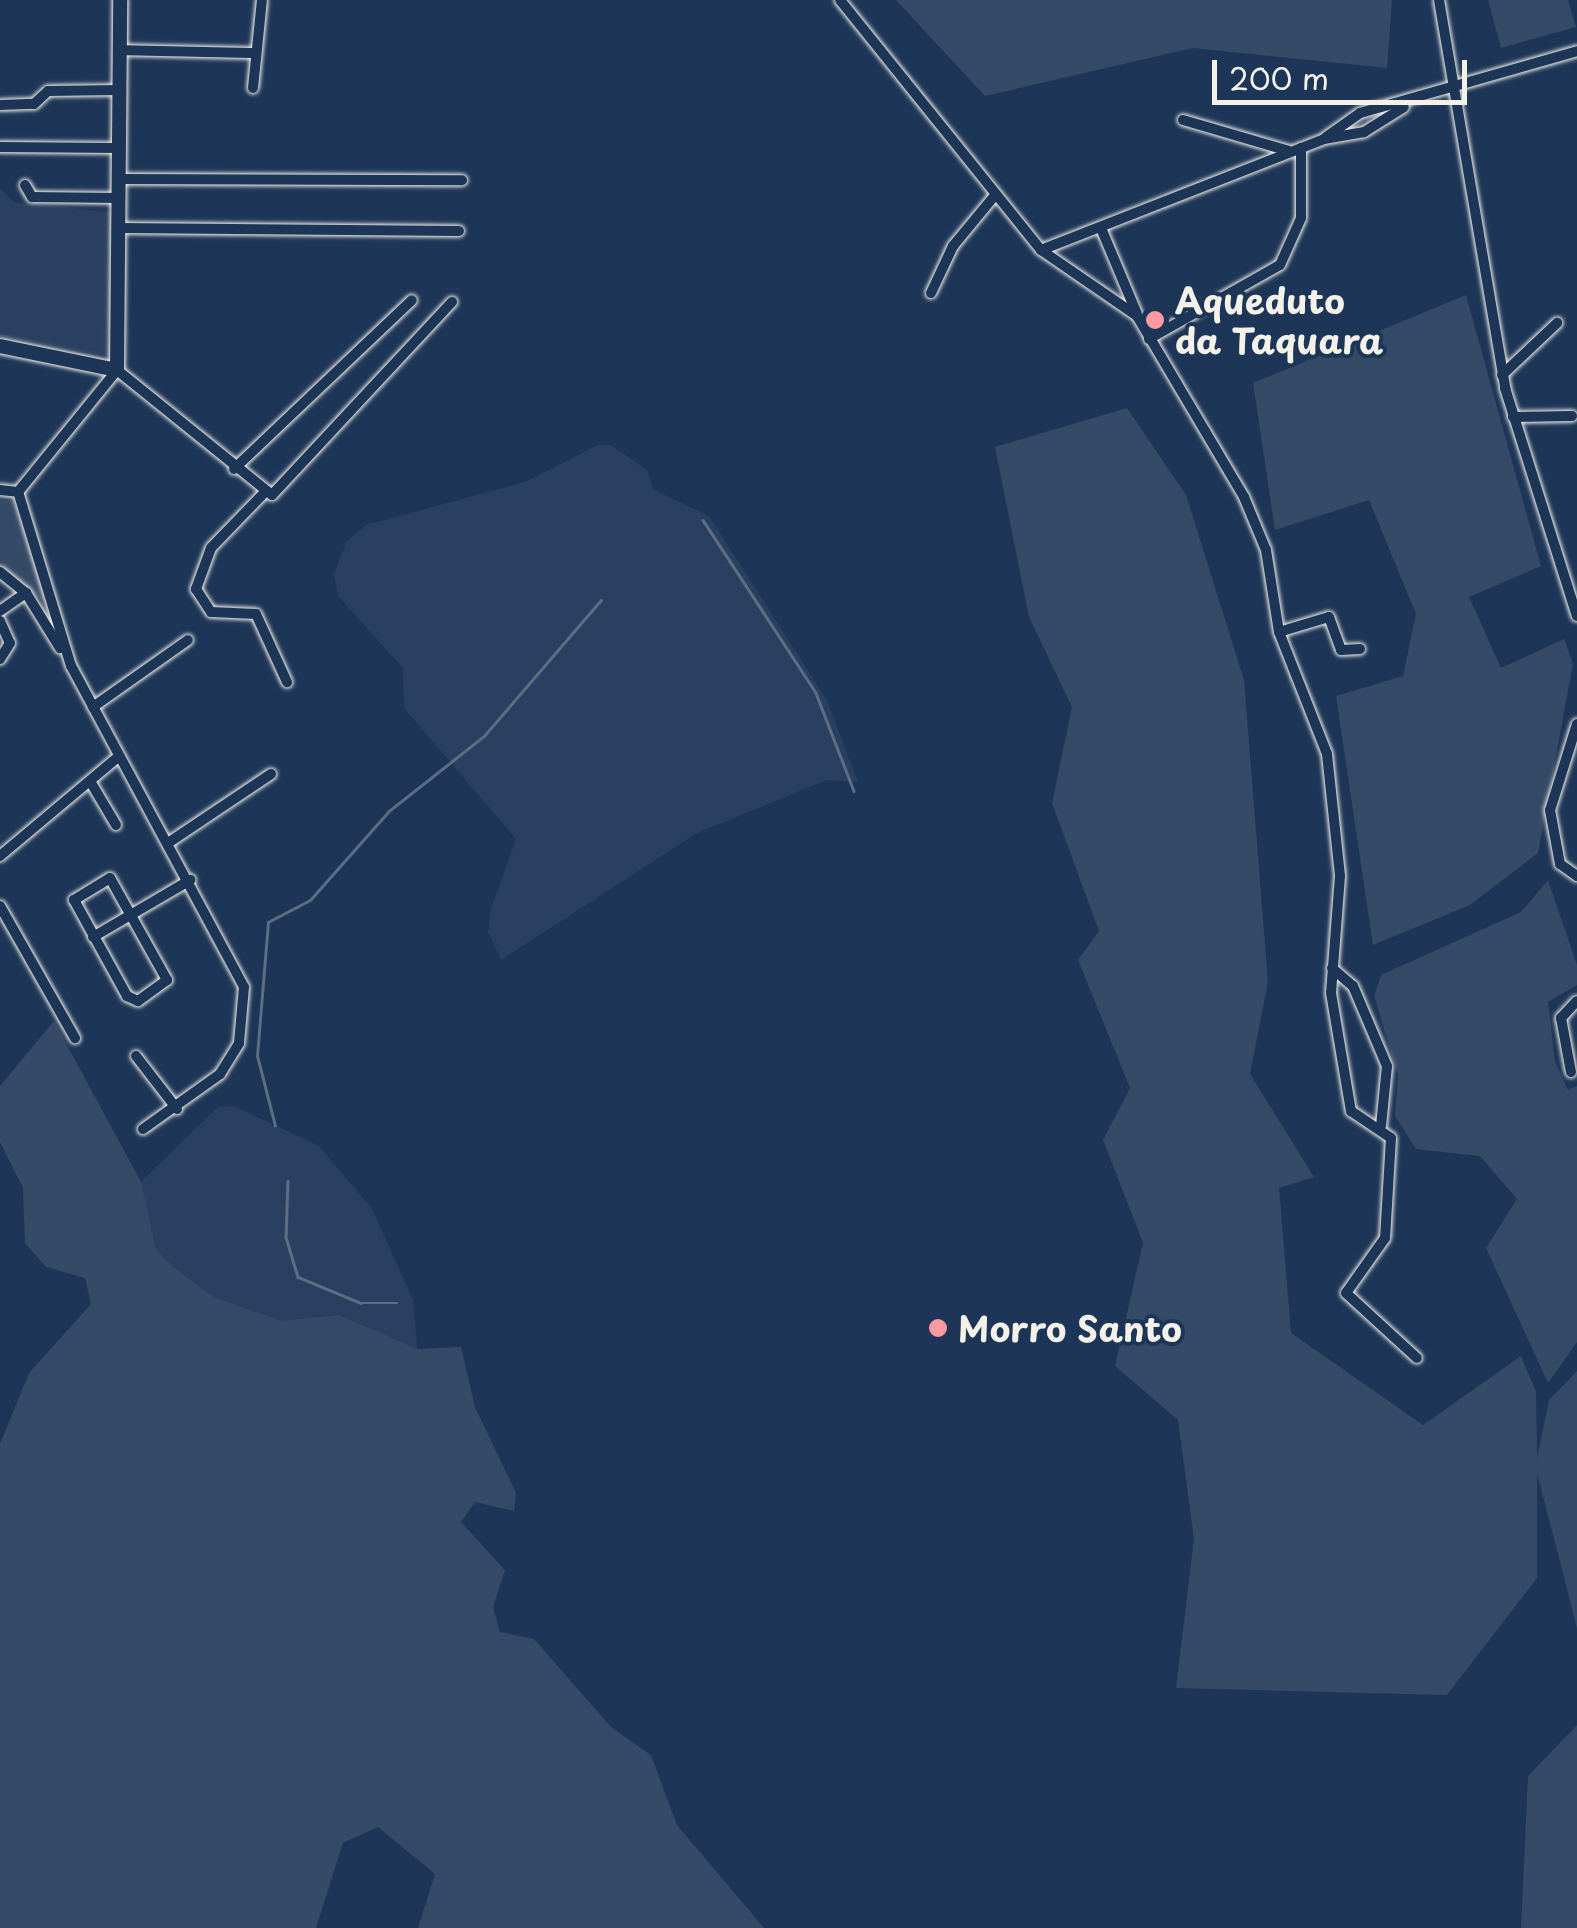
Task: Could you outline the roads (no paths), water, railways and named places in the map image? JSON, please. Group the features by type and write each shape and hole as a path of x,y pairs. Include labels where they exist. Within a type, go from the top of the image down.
{"street":[{"path":"18,492 117,370 120,0"},
{"path":"253,88 262,0"},
{"path":"840,0 1041,250 1137,316"},
{"path":"1438,0 1450,90 1502,375 1577,616"},
{"path":"120,50 256,53"},
{"path":"1324,139 1360,113 1404,106 1577,50"},
{"path":"0,105 34,104 43,91 120,90"},
{"path":"1041,250 1324,139 1364,132 1404,106"},
{"path":"1183,120 1296,150"},
{"path":"0,148 119,148"},
{"path":"1147,334 1280,265 1301,218 1296,150"},
{"path":"119,180 462,180"},
{"path":"25,185 32,197 119,198"},
{"path":"931,293 953,246 996,194"},
{"path":"119,228 458,232"},
{"path":"1100,228 1137,316 1244,497 1266,550 1278,632 1332,782 1340,876 1332,968 1353,1118 1381,1126 1391,1138 1385,1238 1346,1293 1416,1358"},
{"path":"234,469 412,300"},
{"path":"286,682 256,614 211,612 196,589 210,548 269,493 452,302"},
{"path":"1502,375 1557,323"},
{"path":"0,346 117,370 234,469 269,493"},
{"path":"1514,417 1572,416"},
{"path":"0,490 18,492"},
{"path":"18,492 71,666"},
{"path":"0,572 26,593 71,666 240,970 245,1006 233,1055 177,1109 142,1130"},
{"path":"0,611 26,593"},
{"path":"1278,632 1330,617 1341,650 1360,649"},
{"path":"0,621 10,643 0,659"},
{"path":"93,707 188,640"},
{"path":"1577,724 1550,810 1560,864 1577,876"},
{"path":"0,856 120,756"},
{"path":"168,844 271,774"},
{"path":"90,781 116,824"},
{"path":"104,877 132,914 168,984 138,1001 94,938 74,900 104,877"},
{"path":"94,938 190,880"},
{"path":"0,906 75,1038"},
{"path":"1332,968 1353,986 1387,1066 1381,1126"},
{"path":"1571,1072 1560,1018 1577,1001"},
{"path":"136,1056 177,1109"}],"waterway":[{"path":"703,520 816,693 854,791"},
{"path":"275,1126 257,1056 268,922 310,900 389,811 484,736 601,600"},
{"path":"288,1181 286,1237 298,1277 361,1303 397,1303"}],"place":[{"name":"Aqueduto da Taquara","path":"1155,320"},
{"name":"Morro Santo","path":"938,1328"}]}
